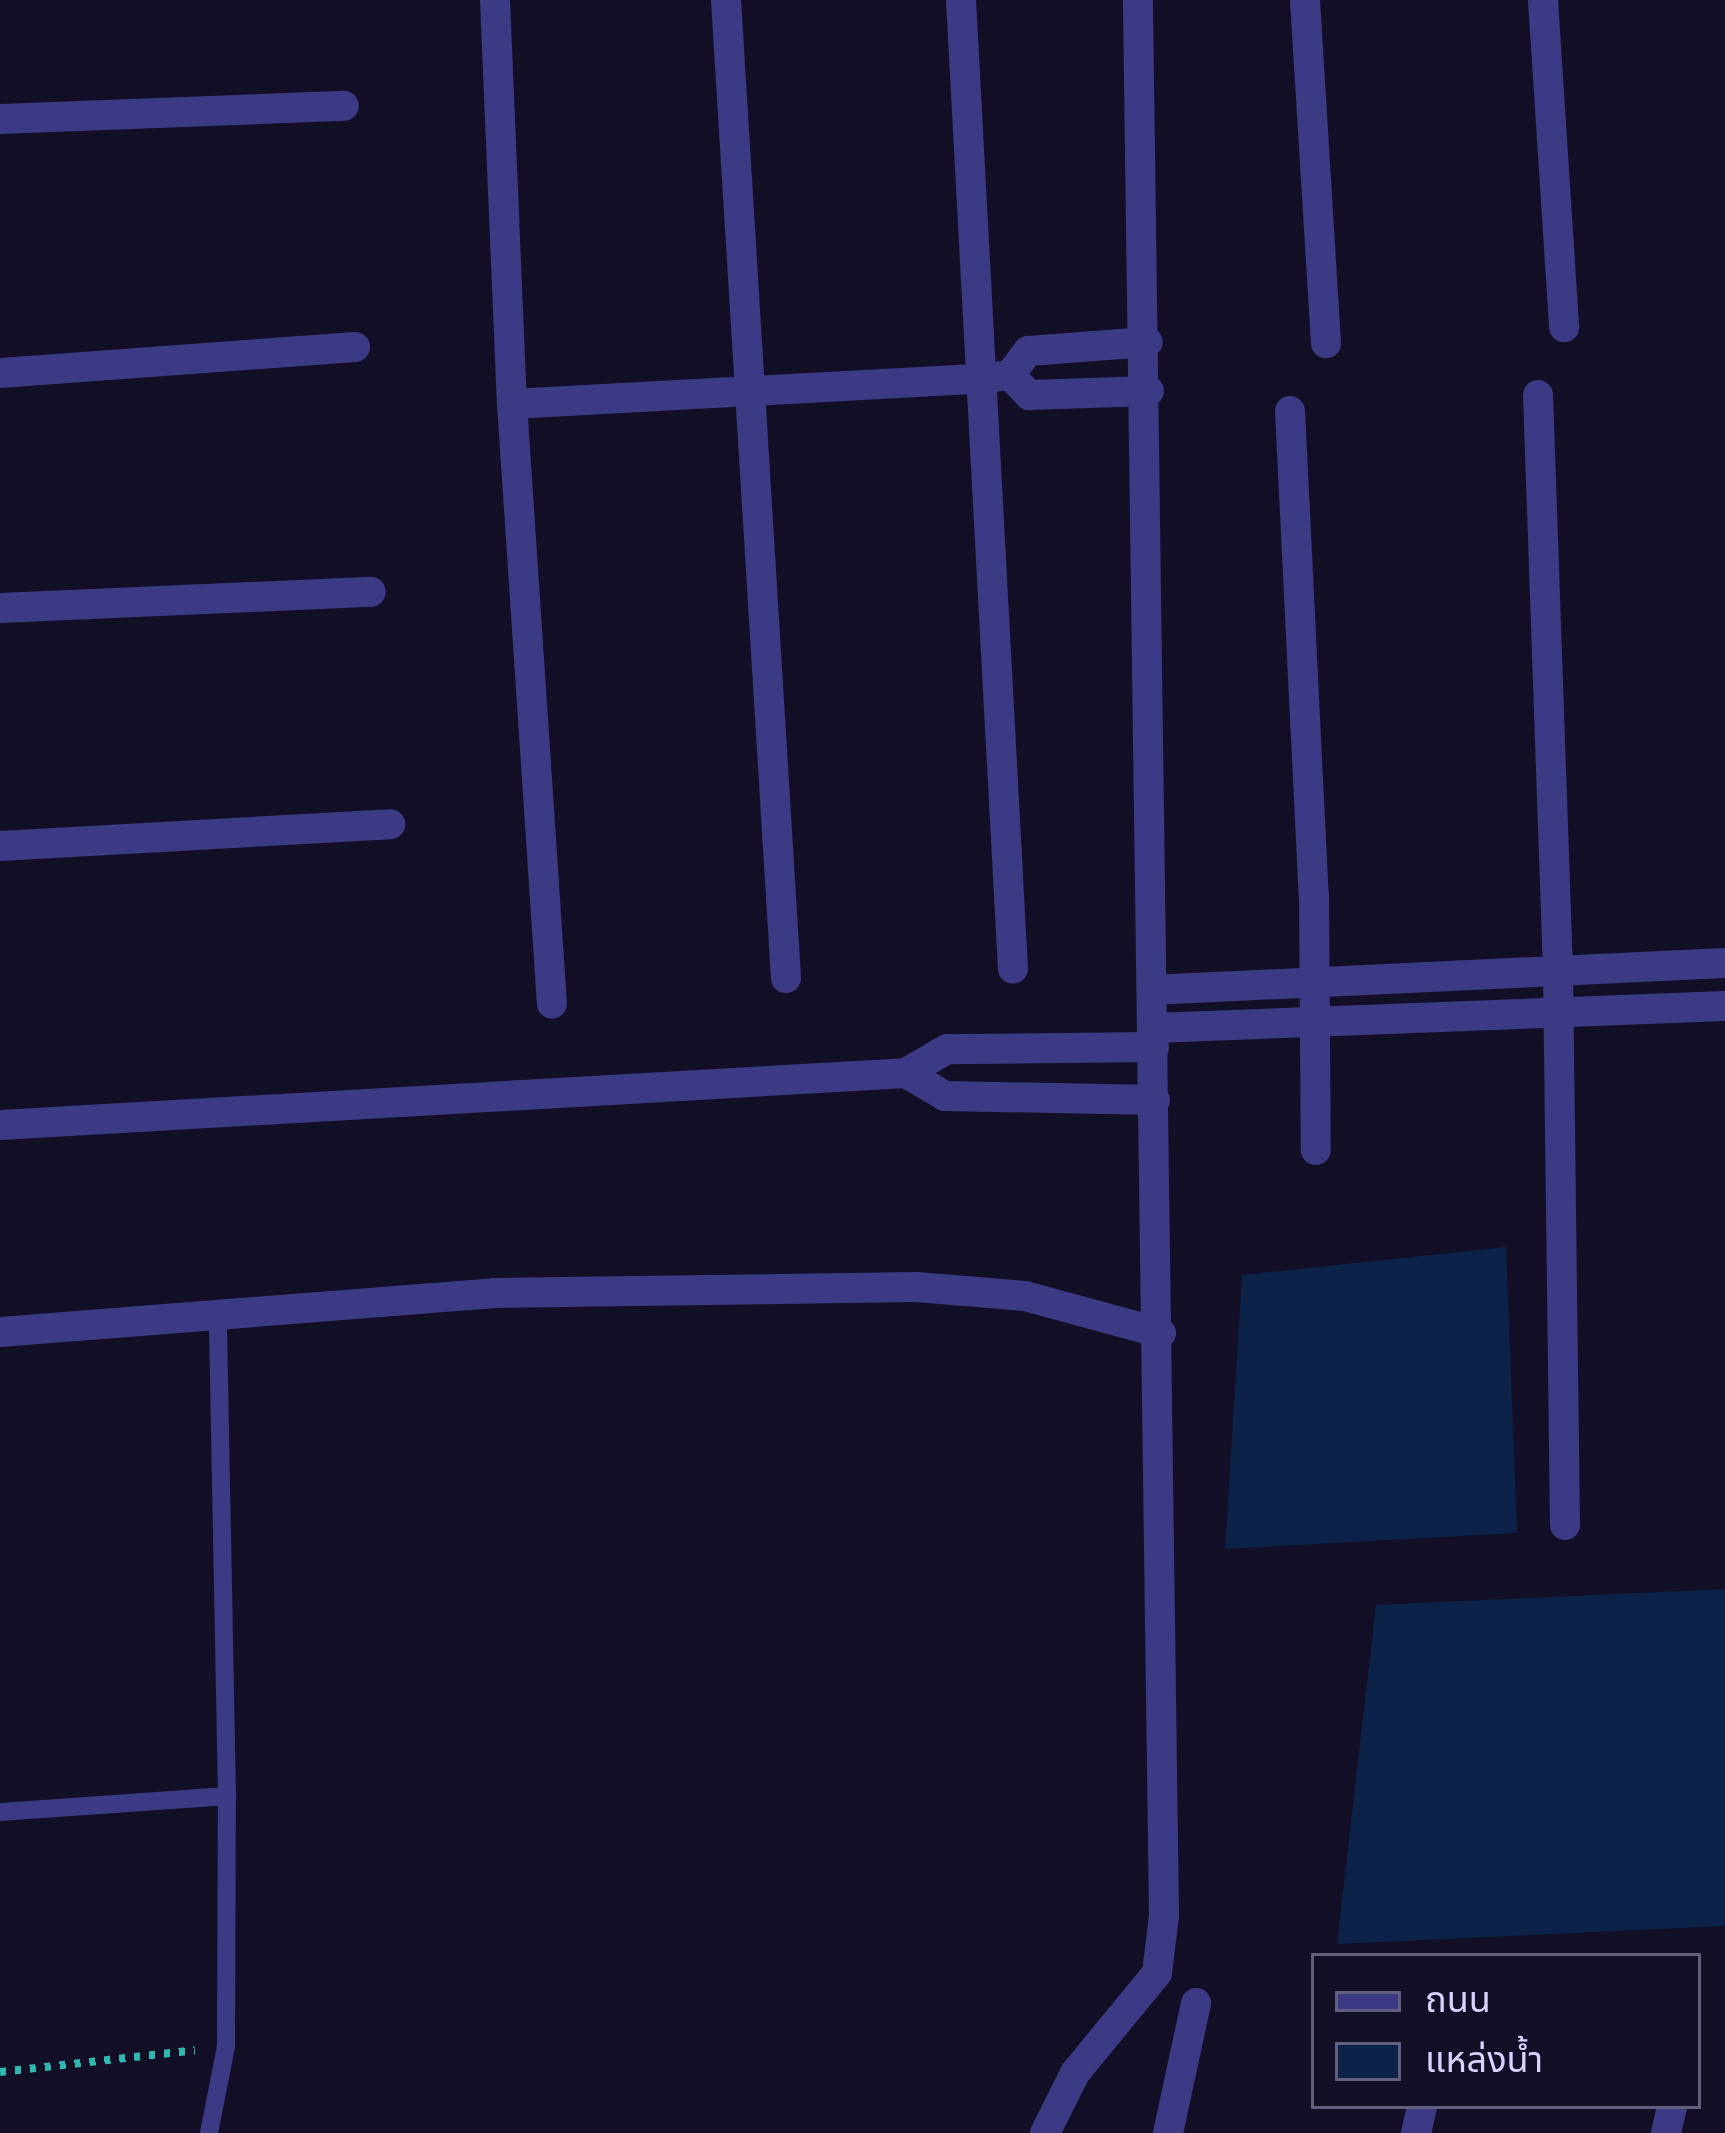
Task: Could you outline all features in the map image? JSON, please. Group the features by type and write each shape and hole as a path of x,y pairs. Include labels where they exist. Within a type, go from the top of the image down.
{"street":[{"path":"495,0 512,404 552,1004"},
{"path":"727,0 786,978"},
{"path":"961,0 995,377 1013,969"},
{"path":"1045,2133 1076,2072 1157,1973 1164,1916 1149,391 1138,0"},
{"path":"1305,0 1326,343"},
{"path":"1543,0 1564,327"},
{"path":"0,119 344,106"},
{"path":"995,377 1028,351 1148,342"},
{"path":"0,373 355,346"},
{"path":"512,404 995,377 1030,395 1149,391"},
{"path":"1538,395 1558,970 1565,1525"},
{"path":"1290,411 1316,1150"},
{"path":"0,608 371,592"},
{"path":"0,846 390,824"},
{"path":"1152,990 1725,963"},
{"path":"0,1125 906,1073 947,1049 1310,1024 1725,1006"},
{"path":"906,1073 945,1096 1156,1100"},
{"path":"0,1331 218,1319 494,1293 916,1287 1025,1296 1161,1333"},
{"path":"1168,2133 1196,2003"}],"lane":[{"path":"209,2133 226,2046 227,1796 218,1319"},
{"path":"0,1812 227,1796"}],"path":[{"path":"0,2072 226,2046"}],"water":[{"path":"1506,1247 1517,1533 1225,1549 1242,1275"},
{"path":"1725,1589 1725,1926 1337,1944 1376,1605"}]}
